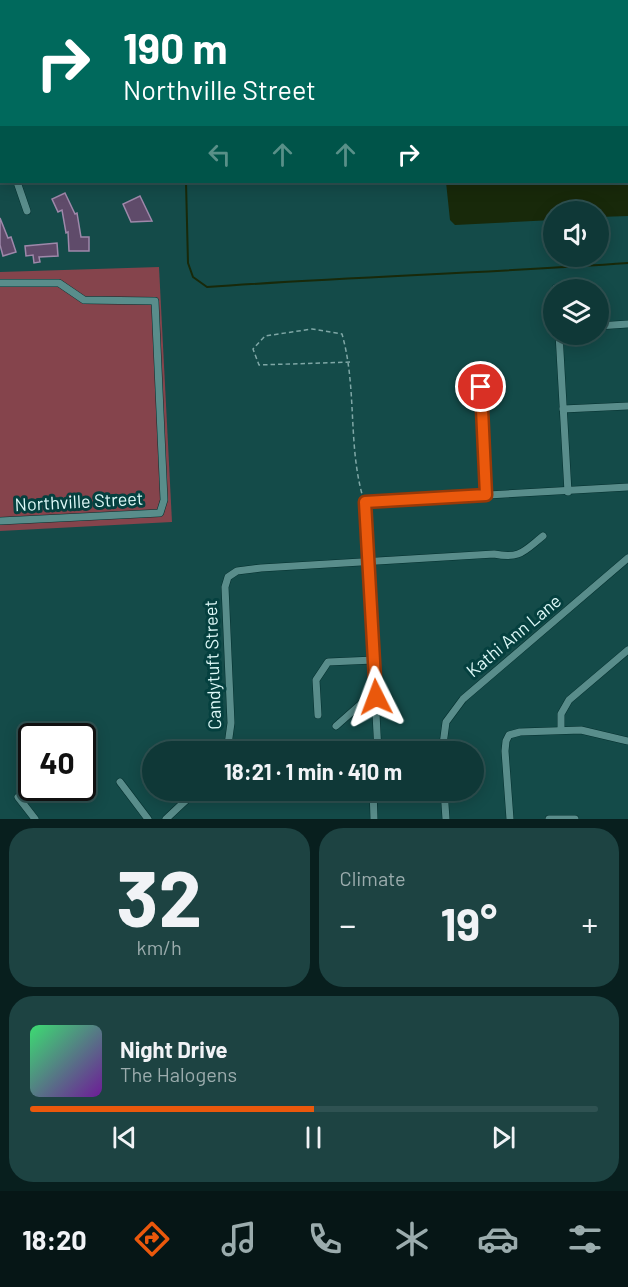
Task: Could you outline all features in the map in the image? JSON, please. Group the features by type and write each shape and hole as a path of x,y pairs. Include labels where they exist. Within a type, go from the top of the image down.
{"street":[{"path":"17,183 27,211"},
{"name":"Northville Street","path":"0,284 59,283 84,300 155,301 164,500 160,513 0,521"},
{"path":"609,325 628,324"},
{"path":"560,345 568,492"},
{"path":"481,387 486,495"},
{"path":"563,409 628,406"},
{"path":"378,741 365,502 628,487"},
{"path":"369,561 494,554 518,556 543,536"},
{"name":"Kathi Ann Lane","path":"443,741 446,722 463,699 628,558"},
{"name":"Candytuft Street","path":"229,741 231,730 225,587 228,577 246,569 369,561"},
{"path":"561,730 561,714 569,700 628,650"},
{"path":"318,715 316,680 328,662 374,660"},
{"path":"336,726 362,703 376,697"},
{"path":"510,819 506,741 514,732 581,730 628,741"},
{"path":"120,782 148,819"},
{"path":"21,801 35,819"},
{"path":"166,819 185,801"},
{"path":"373,801 374,819"},
{"path":"445,801 446,819"},
{"path":"549,819 575,819"}],"path":[{"path":"350,362 259,364 253,349 265,336 312,329 342,334 350,362 356,472 365,502"}],"shaded area":[{"path":"446,183 628,183 628,216 609,217 609,201 543,201 543,221 455,225 450,220"},
{"path":"159,267 172,522 0,531 0,272"}],"building":[{"path":"65,193 75,214 77,213 81,237 89,237 89,251 69,251 68,232 66,233 62,210 58,212 52,199"},
{"path":"140,196 152,221 131,222 123,204"},
{"path":"0,218 8,238 11,237 16,252 3,256 0,245"},
{"path":"57,243 58,256 39,257 40,262 34,263 33,255 26,256 25,246"}],"waterway":[{"path":"186,183 188,263 193,277 207,287 628,263"}],"route":[{"path":"376,697 365,502 486,495 481,387"}]}
